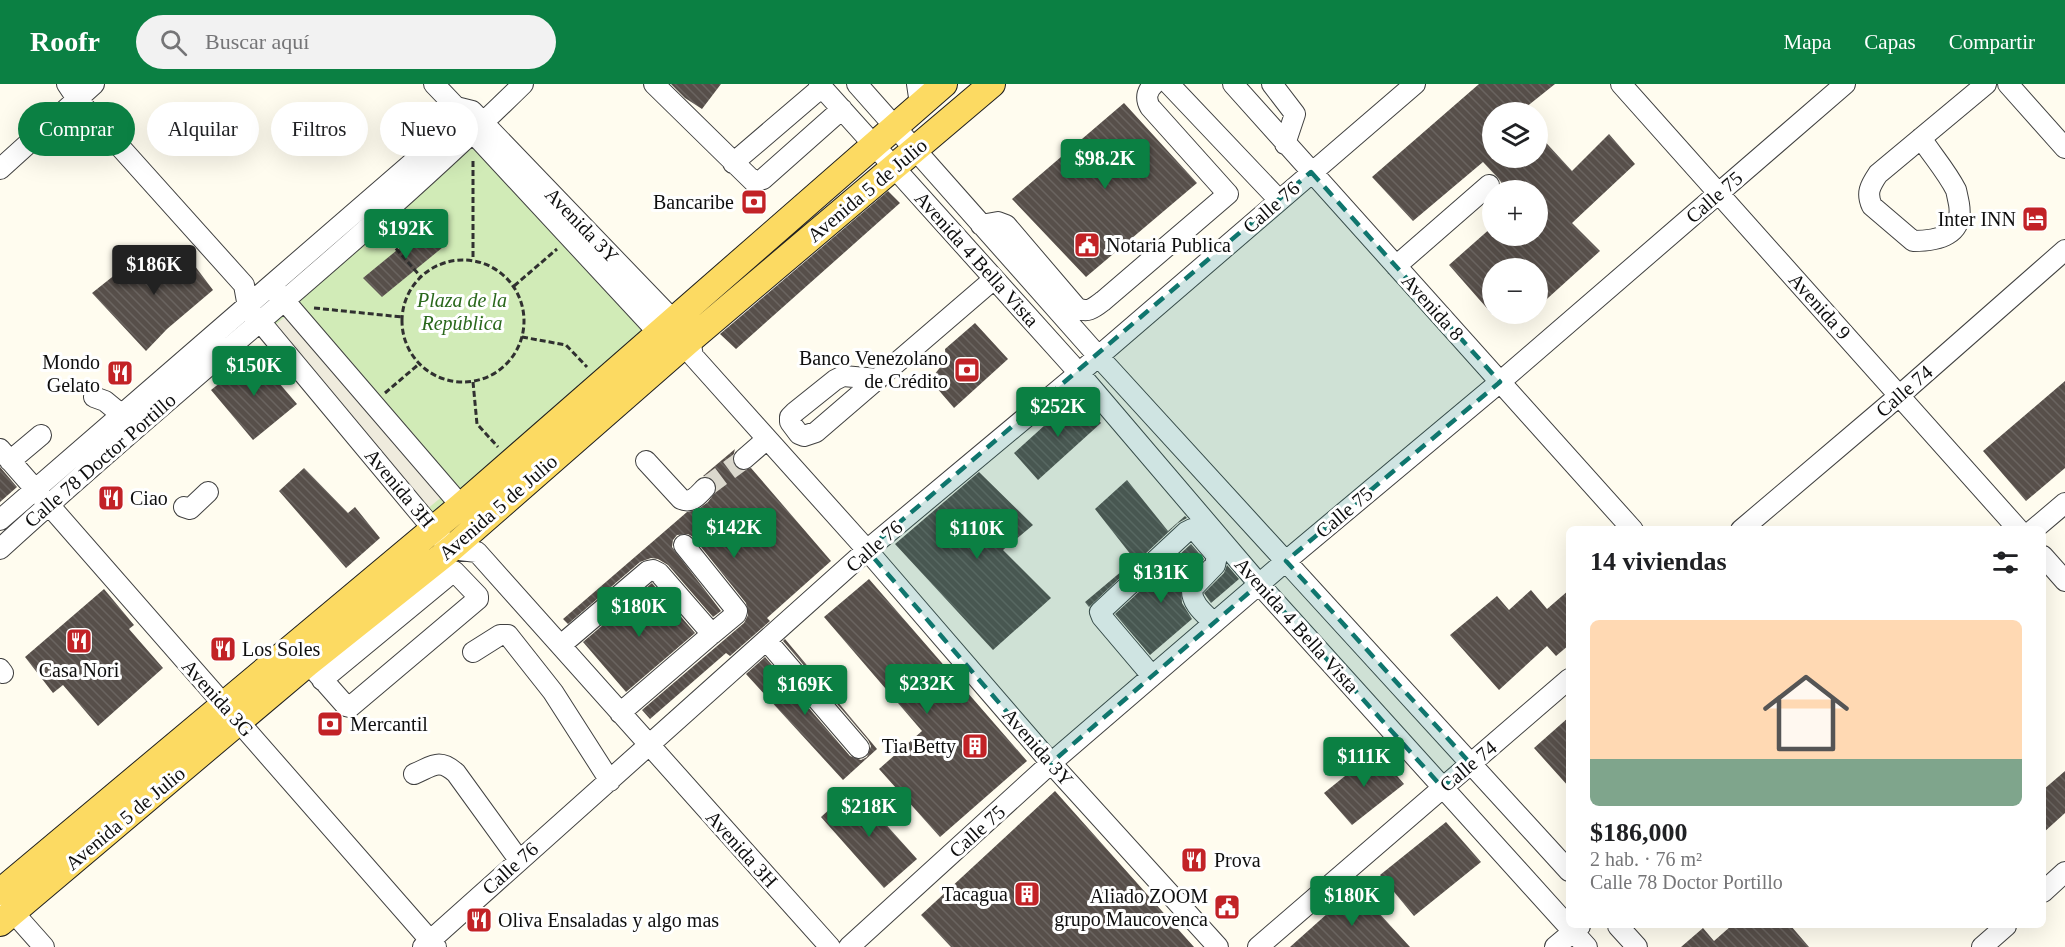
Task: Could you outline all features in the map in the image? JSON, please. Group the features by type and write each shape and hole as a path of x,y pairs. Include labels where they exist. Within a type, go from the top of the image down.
{"main road":[{"name":"Avenida 5 de Julio","path":"231,714 315,672 679,340 893,126 918,94 944,84"},
{"name":"Avenida 5 de Julio","path":"3,906 231,714 433,529 679,340 894,168 992,84"}],"street":[{"path":"0,169 72,91 93,84"},
{"name":"Avenida 3Y","path":"434,84 452,102"},
{"name":"Calle 78 Doctor Portillo","path":"478,113 523,84"},
{"path":"654,84 754,183 758,182 842,109"},
{"name":"Avenida 4 Bella Vista","path":"857,84 1098,356 1566,868"},
{"path":"1154,84 1147,97 1150,107 1228,194"},
{"path":"1169,84 1279,200"},
{"name":"Avenida 8","path":"1233,84 1629,526"},
{"path":"1272,84 1295,114 1285,144"},
{"name":"Calle 76","path":"430,945 519,860 610,782 867,550 1079,373 1415,84"},
{"name":"Avenida 9","path":"1621,84 2016,526"},
{"name":"Calle 75","path":"849,947 1051,763 1286,561 1500,382 1845,84"},
{"path":"1922,138 1956,191 1960,214 1956,227 1942,238 1913,241 1872,206 1868,198 1868,191 1878,174 1986,84"},
{"path":"2008,84 2065,148"},
{"path":"733,163 821,86"},
{"name":"Avenida 4 Bella Vista","path":"821,86 1079,373 1259,584 1443,787 1566,917"},
{"path":"72,91 244,285 278,294 477,525 477,552 451,549"},
{"name":"Avenida 3Y","path":"478,130 563,236 679,340 867,550 1051,763 1218,947"},
{"name":"Calle 78 Doctor Portillo","path":"0,520 122,415 278,294 429,156"},
{"path":"981,225 998,222 1006,225 1076,307 1087,310 1103,301 1252,172"},
{"path":"1396,266 1482,191"},
{"name":"Calle 74","path":"1746,526 2065,250"},
{"path":"878,379 994,279"},
{"name":"Avenida 3H","path":"244,285 254,314 451,549"},
{"name":"Calle 78 Doctor Portillo","path":"0,549 254,314"},
{"path":"94,397 105,400 122,415"},
{"path":"5,455 41,435"},
{"path":"744,459 767,439"},
{"name":"Avenida 3G","path":"5,455 430,945"},
{"path":"646,461 681,499 692,500 705,488"},
{"path":"184,507 190,509 208,492"},
{"path":"2038,526 2065,503"},
{"path":"1152,676 1100,612 1192,529 1196,530 1217,556 1215,565 1192,589 1191,594 1196,604 1214,623"},
{"path":"620,713 736,614 737,611 684,545"},
{"name":"Avenida 3H","path":"477,552 830,947"},
{"path":"2046,559 2065,580"},
{"path":"561,645 648,572 654,570 712,634"},
{"path":"454,571 478,596 478,599 354,705 346,706 315,672 454,571"},
{"path":"473,652 500,635 508,635 553,692 610,782"},
{"path":"767,641 859,748"},
{"name":"Calle 74","path":"1258,947 1566,682"},
{"path":"414,774 440,763 447,765 456,773 519,860"},
{"path":"2046,889 2065,872"},
{"path":"3,906 44,947"},
{"path":"1555,947 1576,928"},
{"name":"Avenida 4 Bella Vista","path":"1576,928 1587,947"},
{"path":"1620,928 1637,947"}],"path":[{"path":"465,167 473,161"},
{"path":"473,161 481,169"},
{"path":"473,161 473,260"},
{"path":"393,228 384,236 421,277"},
{"path":"563,236 564,257"},
{"path":"514,286 563,236"},
{"path":"473,260 489,265 514,286 522,302 525,319 522,337 515,353 504,366 490,376 473,381 454,381 435,375 419,364 409,350 402,317 408,296 421,277 436,266 454,261 473,260"},
{"path":"312,307 402,317"},
{"path":"522,337 566,345 587,367 580,373"},
{"path":"380,398 419,364"},
{"path":"473,381 477,424 498,447"}],"highlighted area":[{"path":"1311,172 1500,382 1286,561 1471,764 1442,787 1259,584 1051,763 867,550"}],"green space":[{"name":"Plaza de la República","path":"478,127 662,316 422,522 253,318 437,156 478,156"}],"shaded area":[{"path":"293,310 449,491 421,514 268,331"}],"building":[{"path":"671,84 721,84 702,109 685,98"},
{"path":"1479,84 1555,84 1532,102 1482,102 1482,163 1413,221 1372,177"},
{"path":"1124,103 1197,183 1086,277 1012,199"},
{"path":"1609,134 1635,164 1572,223 1600,251 1548,298 1548,258 1482,258 1482,303 1449,265 1482,236 1482,246 1548,246 1548,180 1500,180 1489,168 1548,168 1548,145 1572,171"},
{"path":"888,191 900,203 736,349 720,334"},
{"path":"430,223 448,243 382,297 363,278"},
{"path":"179,245 213,290 167,329 146,351 92,293 126,266 138,278"},
{"name":"Banco Venezolano de Crédito","path":"975,323 1008,359 954,408 930,380 946,360 945,349"},
{"path":"255,355 297,404 253,440 211,390"},
{"path":"2065,381 2065,468 2026,501 1983,451"},
{"path":"1077,396 1101,423 1038,480 1014,453"},
{"path":"735,449 732,461 735,466 741,470 751,468 831,561 767,618 770,621 730,656 726,653 650,719 642,710 744,623 748,615 746,603 693,537 688,534 677,535 672,547 721,611 713,617 668,565 651,558 640,562 568,624 563,619 687,512 697,510 708,502 716,491 717,485 713,479 703,476"},
{"path":"0,467 17,487 0,502"},
{"path":"304,468 348,513 355,507 380,538 346,568 279,491"},
{"path":"979,472 1033,525 1003,550 1051,598 993,650 895,544"},
{"path":"1127,480 1168,531 1185,516 1187,518 1178,523 1089,607 1085,602 1135,560 1095,509"},
{"path":"1191,544 1204,559 1181,585 1182,603 1192,619 1150,655 1115,614"},
{"path":"1227,565 1239,579 1211,603 1204,593 1224,573"},
{"path":"869,579 1027,761 940,837 879,769 922,731 824,617"},
{"path":"652,583 695,633 626,692 583,642"},
{"path":"104,589 134,625 129,629 163,668 98,726 63,685 53,693 25,657"},
{"path":"1531,590 1547,609 1566,593 1566,648 1556,656 1547,646 1499,690 1450,635 1497,596 1509,610"},
{"path":"785,639 877,749 843,780 746,674 765,657 850,756 861,760 867,757 871,746 868,740 783,641"},
{"path":"1566,720 1566,784 1534,748"},
{"path":"1376,751 1404,784 1352,825 1324,793"},
{"path":"2065,771 2065,813 2046,830 2046,787"},
{"path":"853,788 917,859 884,888 821,817"},
{"path":"1055,791 1194,947 951,947 921,915"},
{"path":"1446,822 1481,862 1414,916 1380,875"},
{"path":"1356,888 1410,947 1290,947"},
{"path":"1703,928 1714,941 1729,928 1793,928 1809,947 1681,947"}],"tunnel":[{"path":"705,488 744,459"}],"place":[{"name":"Bancaribe","path":"754,202"},
{"name":"Inter INN","path":"2035,219"},
{"name":"Notaria Publica","path":"1087,245"},
{"name":"Banco Venezolano de Crédito","path":"967,370"},
{"name":"Mondo Gelato","path":"120,373"},
{"name":"Ciao","path":"111,498"},
{"name":"Casa Nori","path":"79,641"},
{"name":"Los Soles","path":"223,649"},
{"name":"Mercantil","path":"330,724"},
{"name":"Tia Betty","path":"975,746"},
{"name":"Prova","path":"1194,860"},
{"name":"Tacagua","path":"1027,894"},
{"name":"Aliado ZOOM grupo Maucovenca","path":"1227,907"},
{"name":"Oliva Ensaladas y algo mas","path":"479,920"}]}
